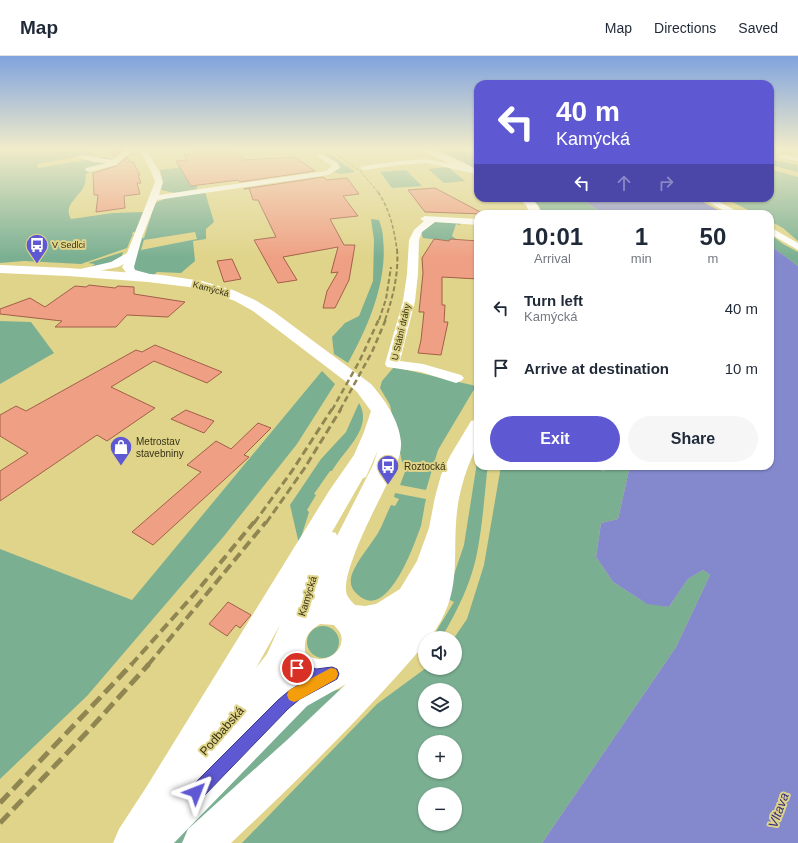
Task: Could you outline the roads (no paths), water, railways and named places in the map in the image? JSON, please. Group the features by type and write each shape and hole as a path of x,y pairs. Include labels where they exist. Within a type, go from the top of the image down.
{"main road":[{"name":"Kamýcká","path":"0,269 80,272 110,270 218,290 241,298 261,309 282,324 358,383 376,403 389,435 390,444 388,454 342,554 332,582 332,596 335,604 354,626 356,643 352,656 337,671 316,676 307,674 297,668 291,658 289,650 294,630 305,609 312,577 375,432 376,403"},
{"path":"146,843 283,704 295,694 337,671 374,647 385,637 398,621 429,566 442,528 447,498 453,475 461,456 474,433"},
{"path":"161,800 338,498 363,459"},
{"path":"202,843 371,683 432,610 442,577 442,528"},
{"path":"346,616 367,621 386,614 411,598"},
{"name":"Kamýcká","path":"294,630 305,616 321,610 333,610 346,616"},
{"name":"Podbabská","path":"133,843 161,800 272,674 294,630"}],"street":[{"path":"158,185 130,255 128,267 131,272 158,279"},
{"path":"154,198 251,185"},
{"path":"713,202 729,210"},
{"name":"U Státní dráhy","path":"456,378 423,368 392,364 405,324 412,279 413,250 416,234 428,220 474,222"},
{"path":"774,232 798,247"},
{"path":"110,270 130,255"},
{"path":"110,270 128,267"}],"water":[{"path":"586,202 703,202 718,210 598,210"},
{"name":"Vltava","path":"774,248 798,266 798,843 542,843 676,647 710,575 703,570 688,579 669,607 647,604 613,582 596,557 601,523 618,519 629,470 774,470"}],"railway":[{"path":"372,185 379,193"},
{"path":"378,192 386,206 391,220 397,250"},
{"path":"385,320 395,285 397,250"},
{"path":"379,320 386,299 391,267"},
{"path":"332,410 360,360 379,319"},
{"path":"340,410 372,352 386,319"},
{"path":"254,523 292,471 332,409"},
{"path":"266,523 304,469 341,409"},
{"path":"131,665 197,591 254,522"},
{"path":"148,665 266,522"},
{"path":"0,803 132,664"},
{"path":"0,823 90,729 149,664"}],"place":[{"name":"V Sedlci","path":"37,264"},
{"name":"Metrostav stavebniny","path":"121,466"},
{"name":"Roztocká","path":"388,486"}]}
